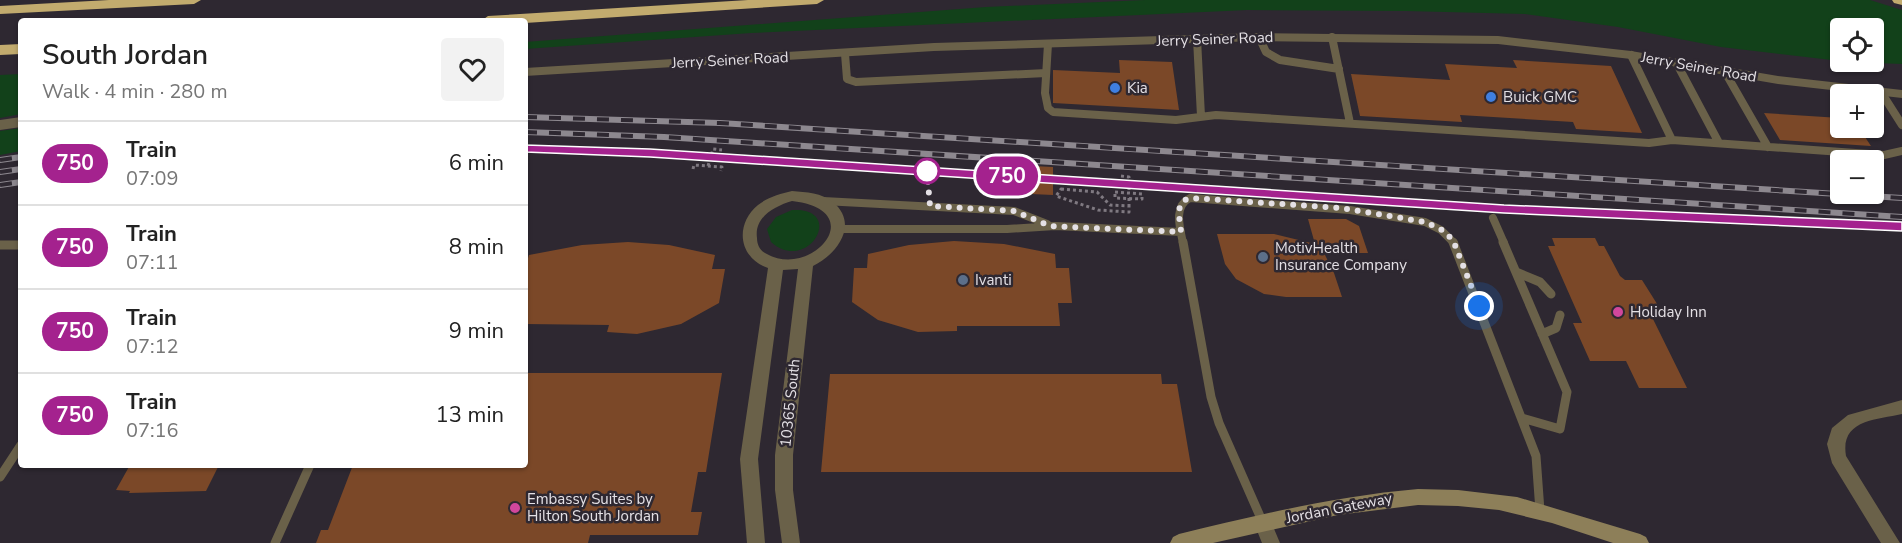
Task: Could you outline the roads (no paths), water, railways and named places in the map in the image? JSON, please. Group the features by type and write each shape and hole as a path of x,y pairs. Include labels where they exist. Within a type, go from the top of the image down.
{"highway":[{"path":"0,10 194,0"},
{"path":"528,18 817,0"},
{"path":"0,50 18,49"}],"main road":[{"name":"Jordan Gateway","path":"1179,543 1369,500 1412,496 1475,498 1540,511 1640,543"}],"street":[{"name":"Jerry Seiner Road","path":"528,72 934,47 1259,37 1332,37 1498,40 1631,55 1725,72 1830,85"},
{"name":"Jerry Seiner Road","path":"1884,92 1902,94"},
{"path":"0,125 18,122"},
{"path":"803,196 822,201 835,213 839,229 838,238 830,250 806,263 776,264 762,258 750,246 747,234 753,218 767,204 782,198 803,196"},
{"name":"10365 South","path":"791,543 784,490 784,455 806,263"},
{"path":"756,543 749,459 776,264"},
{"path":"1891,543 1838,458 1834,444 1836,432 1845,424 1902,407"},
{"path":"1263,523 1271,543"}],"lane":[{"path":"1259,37 1266,52 1280,60 1339,69"},
{"path":"1332,37 1350,123"},
{"path":"1197,39 1201,116"},
{"path":"1048,44 1046,102 1053,112 1176,120 1216,115 1649,142 1672,140 1884,155 1902,151"},
{"path":"845,54 847,79 856,82 1046,73"},
{"path":"1631,55 1672,140"},
{"path":"1677,64 1719,143"},
{"path":"1725,72 1768,147"},
{"path":"1884,97 1902,125"},
{"path":"1263,523 1213,404 1181,232 1179,207 1182,201 1190,198 1341,208 1434,226 1453,240 1536,456 1540,511"},
{"path":"822,201 1014,211 1050,226"},
{"path":"1493,218 1567,392 1560,429 1522,418"},
{"path":"839,229 1006,229 1050,226 1181,232"},
{"path":"0,245 18,245"},
{"path":"1516,272 1540,282 1551,294"},
{"path":"1542,334 1557,328 1560,315"},
{"path":"0,477 18,450"},
{"path":"275,543 309,468"}],"railway":[{"path":"528,117 720,123 1902,198"},
{"path":"528,132 664,137 1902,217"},
{"path":"528,148 672,154 1504,209 1902,226"},
{"path":"0,160 18,157"},
{"path":"0,172 18,169"},
{"path":"0,185 18,182"}],"train":[{"name":"750","path":"528,148 650,153 1551,212 1902,226"}],"place":[{"name":"Kia","path":"1115,88"},
{"name":"Buick GMC","path":"1491,97"},
{"name":"MotivHealth Insurance Company","path":"1263,257"},
{"name":"Ivanti","path":"963,280"},
{"name":"Holiday Inn","path":"1618,312"},
{"name":"Embassy Suites by Hilton South Jordan","path":"515,508"}]}
